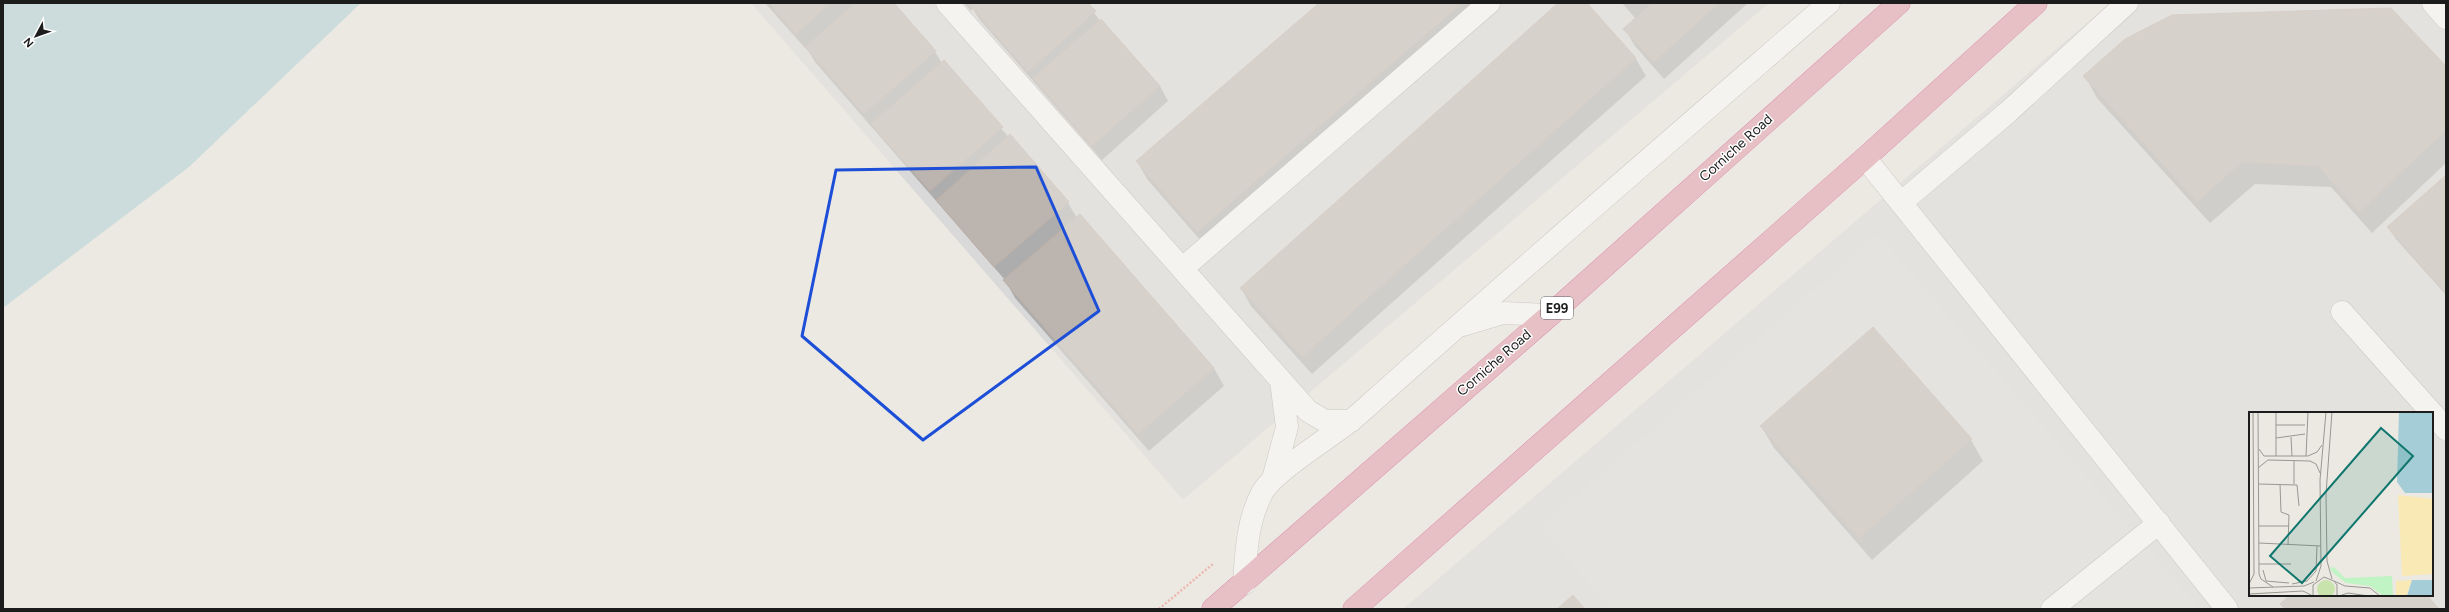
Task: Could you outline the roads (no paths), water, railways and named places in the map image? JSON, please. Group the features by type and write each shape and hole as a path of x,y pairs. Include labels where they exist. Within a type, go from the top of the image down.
{"highway":[{"name":"Corniche Road","path":"1213,609 1244,584 1550,315 1899,3"},
{"path":"1354,609 1865,158 2036,3"}],"street":[{"path":"947,3 1308,411 1325,421 1351,421"},
{"path":"1183,268 1489,3"},
{"path":"1244,584 1248,536 1262,493 1274,479 1351,421 1456,327 1829,3"},
{"path":"1902,202 2008,112 2127,3"},
{"path":"2433,3 2446,18"},
{"path":"1865,158 1902,202 2228,609"},
{"path":"2342,312 2431,412"},
{"path":"1456,327 1503,314 1550,315"},
{"path":"1274,479 1287,427 1281,381"},
{"path":"2433,414 2446,429"},
{"path":"2052,609 2159,522"}],"water":[{"path":"3,3 361,3 189,167 3,308"}]}
